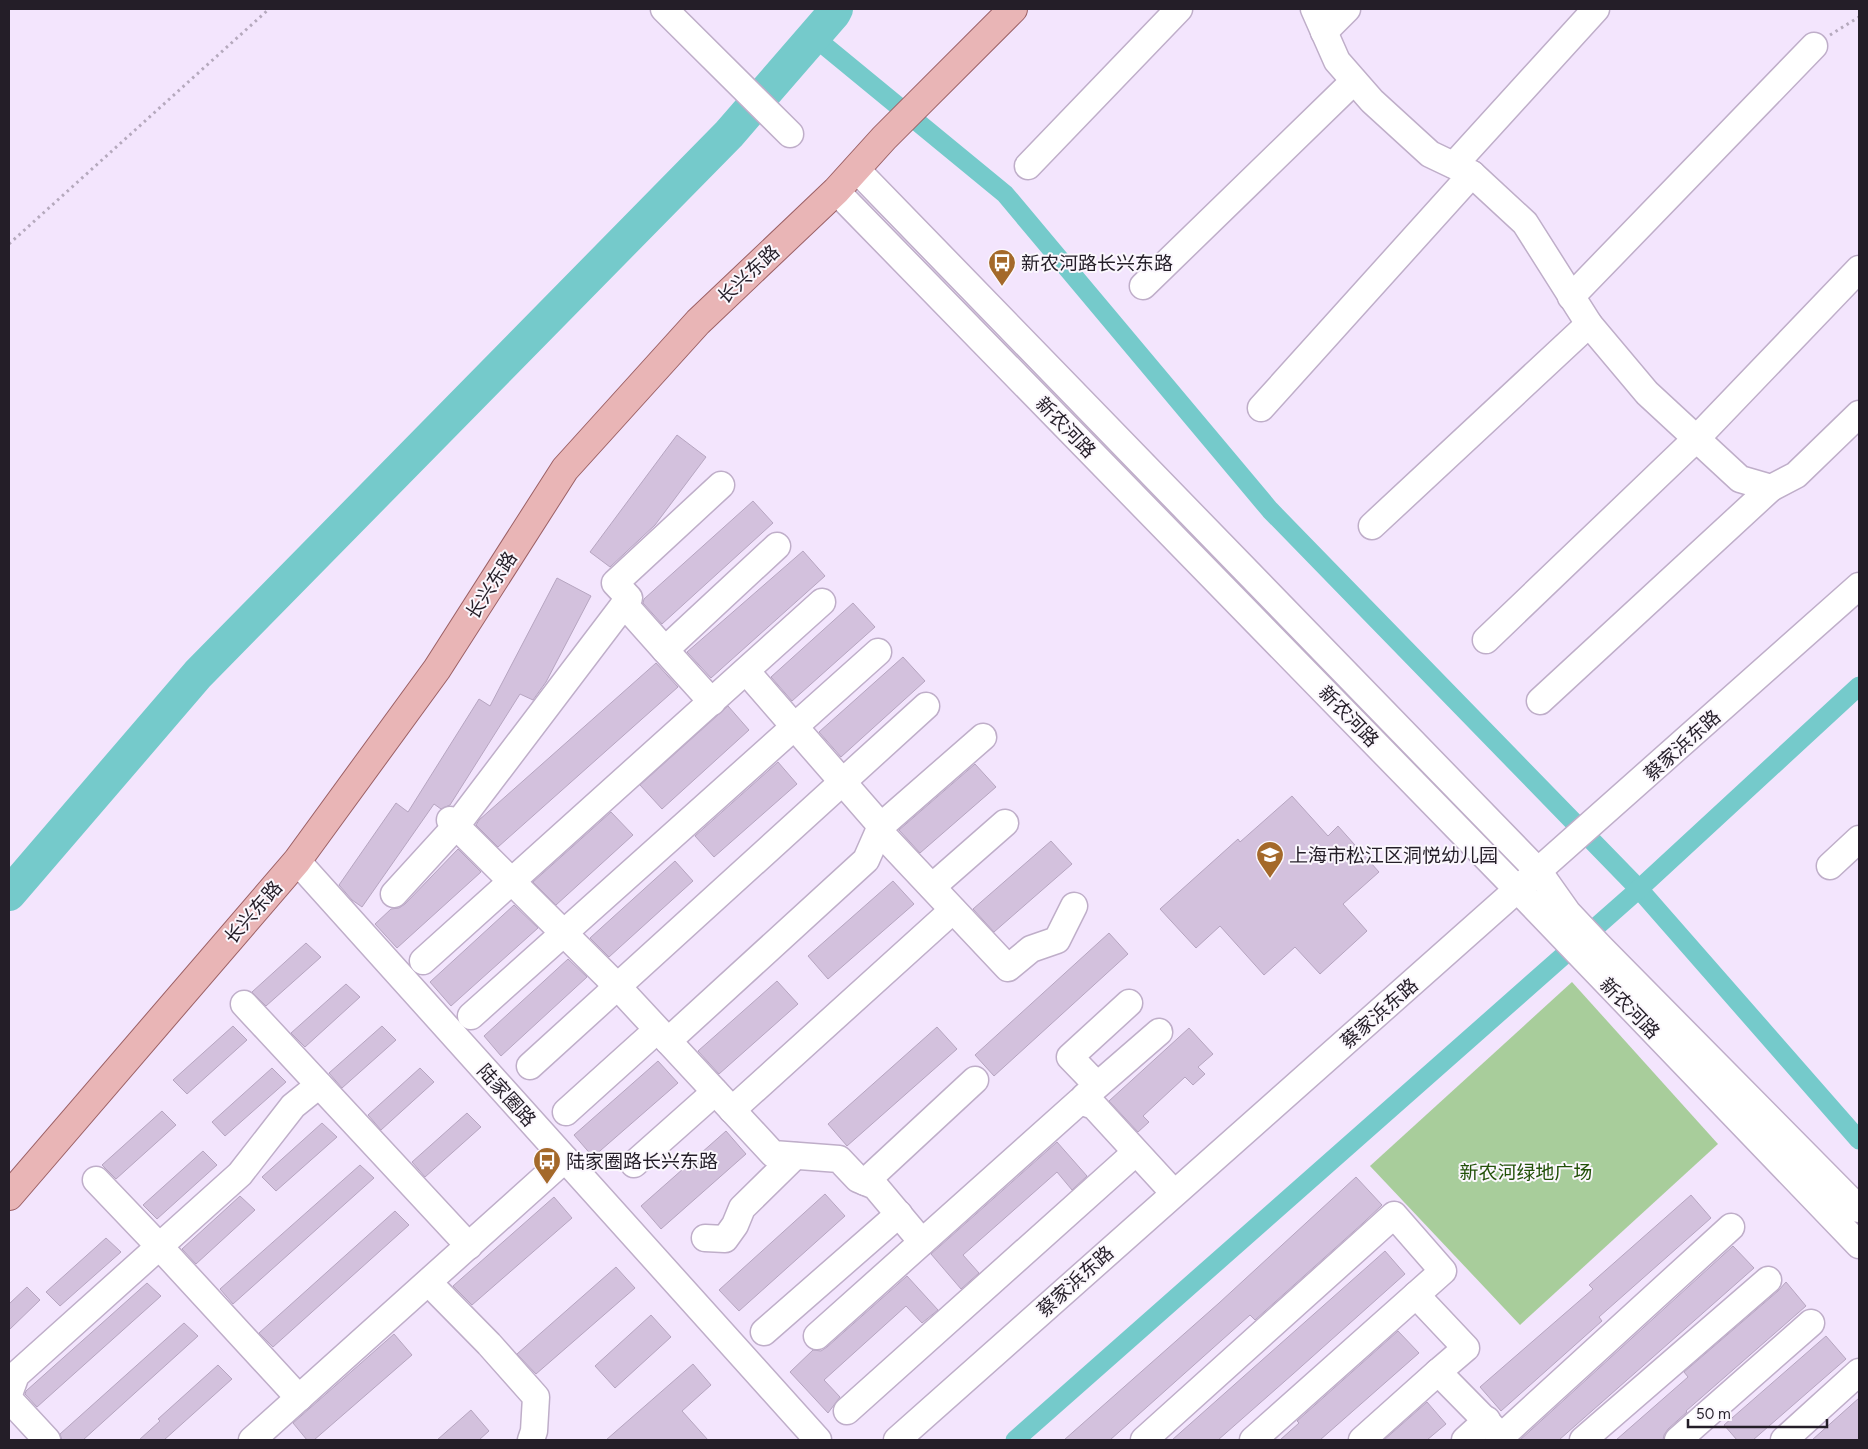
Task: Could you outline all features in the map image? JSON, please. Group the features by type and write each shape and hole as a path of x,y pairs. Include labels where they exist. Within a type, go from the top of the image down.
{"main road":[{"name":"长兴东路","path":"9,1196 297,861 437,669 566,469 698,322 836,191 884,138 1013,9"}],"street":[{"path":"664,9 790,134"},
{"path":"1028,166 1179,9"},
{"path":"1347,9 1319,20 1337,61 1354,81 1372,101 1430,154 1463,170 1525,223 1588,324 1647,393 1740,479 1771,488"},
{"path":"1261,408 1463,170 1596,9"},
{"path":"1571,297 1814,46"},
{"path":"1143,286 1354,81"},
{"name":"新农河路","path":"856,169 1539,872 1560,919"},
{"name":"新农河路","path":"836,191 1518,890 1560,919 1859,1245"},
{"path":"1486,640 1697,438 1859,269"},
{"path":"1372,526 1588,324"},
{"path":"1540,701 1771,488 1796,475 1859,414"},
{"path":"394,894 453,823 629,598 615,584 720,485"},
{"path":"665,650 777,546"},
{"name":"蔡家浜东路","path":"898,1440 1859,586"},
{"path":"423,961 822,602"},
{"path":"624,604 712,702"},
{"path":"471,1016 878,652"},
{"path":"746,672 932,887 1008,968 1031,950 1057,940 1074,906"},
{"path":"530,1066 926,706"},
{"path":"566,1112 663,1035 866,860 880,828 983,737"},
{"path":"453,823 618,987 773,1154 838,1159 858,1180 875,1186 922,1242"},
{"path":"932,887 1005,823"},
{"path":"1830,866 1859,838"},
{"name":"陆家圈路","path":"297,861 818,1440"},
{"path":"634,1164 724,1101 953,910"},
{"name":"新农河路","path":"1593,954 1859,1209"},
{"path":"1129,1003 1070,1057 1094,1106 1135,1153 1174,1193"},
{"path":"244,1004 468,1246"},
{"path":"817,1336 1088,1093 1159,1032"},
{"path":"865,1182 975,1080"},
{"path":"9,1394 16,1375 240,1174 293,1106 319,1085"},
{"path":"847,1411 1135,1153"},
{"path":"705,1238 725,1239 735,1225 742,1208 795,1156"},
{"path":"252,1440 565,1160"},
{"path":"96,1180 299,1398"},
{"path":"764,1332 899,1214"},
{"path":"1144,1440 1394,1215 1443,1271 1253,1440"},
{"path":"1465,1440 1498,1432 1731,1227"},
{"path":"1583,1440 1768,1280"},
{"path":"429,1283 536,1397 534,1431 531,1440"},
{"path":"1362,1440 1466,1348 1416,1295"},
{"path":"1678,1440 1811,1323"},
{"path":"1438,1372 1498,1432"},
{"path":"1784,1440 1859,1372"},
{"path":"9,1399 47,1440"}],"path":[{"path":"9,244 270,9"},
{"path":"1814,46 1859,16"}],"green space":[{"name":"新农河绿地广场","path":"1572,982 1718,1144 1520,1325 1370,1166"}],"building":[{"path":"677,435 706,457 655,525 610,567 590,552"},
{"path":"753,501 773,523 662,624 643,603 644,599"},
{"path":"803,551 825,576 711,678 687,652"},
{"path":"557,578 591,596 546,682 533,700 520,694 450,805 441,809 434,804 362,907 352,900 339,885 396,803 408,812 479,699 490,706"},
{"path":"853,603 875,627 792,701 771,677"},
{"path":"903,657 925,681 841,757 819,732"},
{"path":"656,663 678,687 498,847 476,825 479,820"},
{"path":"728,706 749,730 662,809 640,785"},
{"path":"778,762 797,784 714,857 695,836"},
{"path":"975,764 996,787 920,853 899,830"},
{"path":"1292,796 1328,836 1338,826 1379,872 1343,904 1367,931 1320,974 1295,947 1264,975 1220,926 1196,948 1160,909 1238,839 1240,842"},
{"path":"611,812 633,835 556,905 533,882"},
{"path":"1051,841 1072,864 994,932 973,909"},
{"path":"458,849 481,872 397,948 375,924 391,909 399,908 405,904"},
{"path":"675,861 693,881 609,957 590,938"},
{"path":"893,881 914,904 828,979 808,956"},
{"path":"514,905 538,928 451,1006 430,982"},
{"path":"1109,933 1128,954 994,1076 975,1055"},
{"path":"306,943 321,957 266,1006 252,992"},
{"path":"568,959 587,977 501,1056 484,1036"},
{"path":"777,981 798,1004 719,1074 698,1051"},
{"path":"346,984 360,997 305,1047 291,1033"},
{"path":"233,1026 247,1040 187,1094 173,1080"},
{"path":"382,1026 396,1040 342,1088 329,1073"},
{"path":"937,1027 957,1049 847,1146 828,1124"},
{"path":"1189,1028 1213,1054 1198,1067 1205,1074 1193,1085 1185,1077 1143,1116 1149,1122 1138,1132 1109,1101"},
{"path":"658,1061 678,1083 593,1157 574,1135"},
{"path":"272,1068 286,1082 225,1136 212,1122"},
{"path":"420,1068 434,1082 381,1130 368,1115"},
{"path":"162,1111 176,1125 116,1179 102,1165"},
{"path":"467,1113 481,1127 425,1177 412,1162"},
{"path":"322,1123 337,1137 276,1191 262,1177"},
{"path":"726,1131 746,1154 661,1229 641,1206"},
{"path":"1057,1142 1087,1176 1072,1190 1057,1172 963,1255 979,1273 961,1289 931,1254"},
{"path":"203,1151 217,1165 157,1219 143,1205"},
{"path":"360,1165 374,1178 233,1304 220,1289"},
{"path":"1356,1177 1382,1205 1363,1223 1255,1320 1250,1315 1110,1440 1064,1440 1219,1303"},
{"path":"825,1194 845,1216 739,1311 719,1290"},
{"path":"1691,1195 1711,1218 1599,1317 1602,1321 1501,1411 1480,1387 1593,1289 1589,1285"},
{"path":"240,1196 255,1210 196,1264 182,1249"},
{"path":"554,1197 572,1218 472,1305 453,1286"},
{"path":"395,1211 409,1225 273,1347 259,1333"},
{"path":"106,1238 121,1252 60,1306 46,1292"},
{"path":"1733,1246 1754,1268 1559,1440 1520,1440"},
{"path":"1385,1251 1405,1274 1293,1374 1218,1440 1172,1440"},
{"path":"616,1267 635,1288 536,1374 517,1354"},
{"path":"907,1276 938,1310 922,1323 906,1306 824,1380 840,1397 828,1413 790,1372 813,1350 821,1351 827,1347"},
{"path":"1786,1282 1806,1306 1686,1411 1668,1429 1663,1440 1616,1440 1688,1377 1684,1372"},
{"path":"147,1283 161,1296 37,1407 25,1394 26,1391"},
{"path":"27,1287 40,1300 9,1330 9,1304"},
{"path":"651,1315 671,1337 615,1388 595,1366"},
{"path":"184,1323 198,1336 83,1440 62,1440 60,1434"},
{"path":"1398,1331 1419,1353 1320,1440 1280,1440 1299,1423 1297,1421"},
{"path":"394,1334 412,1355 314,1440 307,1440 293,1423"},
{"path":"1826,1336 1846,1359 1753,1440 1737,1440 1724,1425"},
{"path":"693,1364 711,1385 682,1411 708,1440 606,1440"},
{"path":"218,1365 232,1379 164,1440 139,1440 160,1421 158,1419"},
{"path":"1859,1398 1859,1440 1812,1440"},
{"path":"1427,1402 1446,1424 1427,1440 1384,1440"},
{"path":"471,1410 489,1431 479,1440 437,1440"}],"waterway":[{"path":"9,894 198,674 729,134 836,9"},
{"path":"814,37 1005,194 1270,510 1639,889 1859,1140"},
{"path":"1015,1440 1639,889 1859,686"}],"place":[{"name":"新农河路长兴东路","path":"1002,287"},
{"name":"上海市松江区洞悦幼儿园","path":"1270,879"},
{"name":"陆家圈路长兴东路","path":"547,1185"}]}
